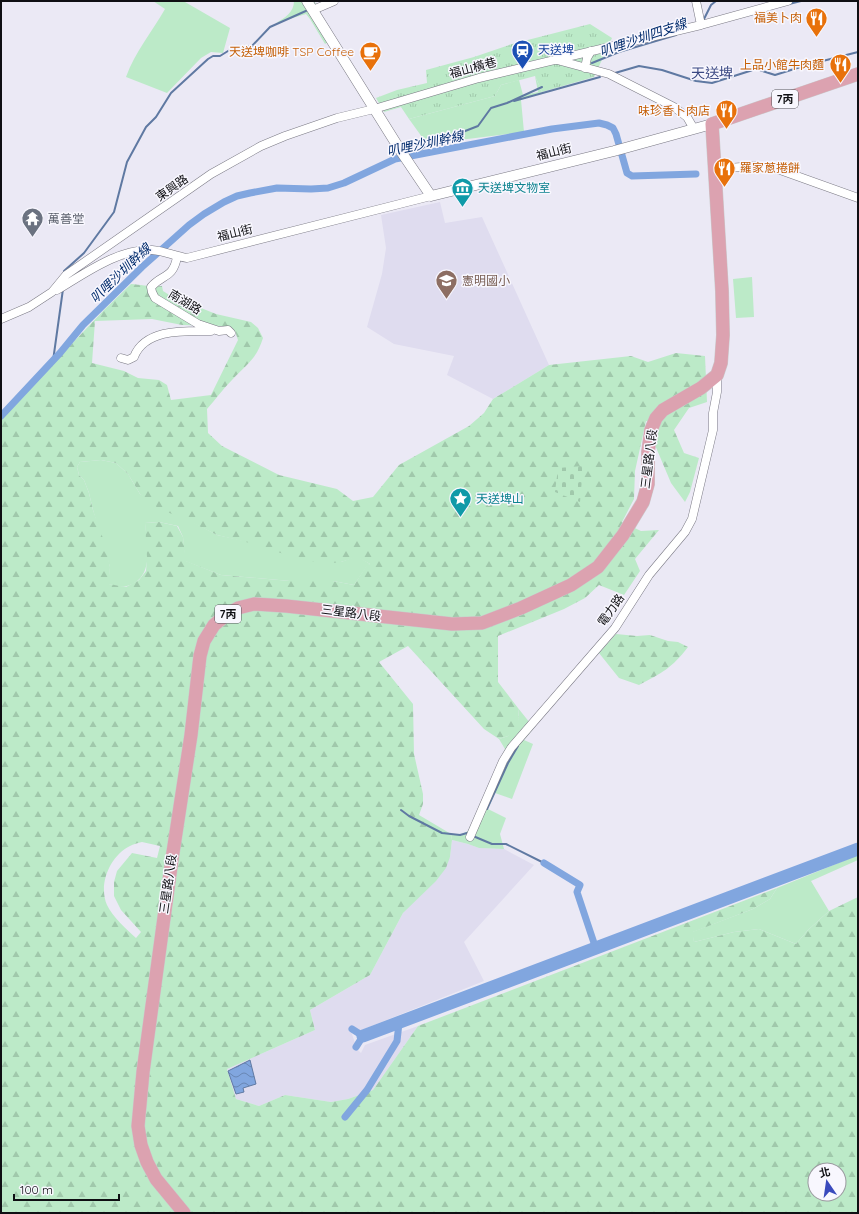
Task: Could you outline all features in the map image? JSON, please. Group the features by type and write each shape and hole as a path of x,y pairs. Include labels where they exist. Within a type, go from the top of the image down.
{"main road":[{"name":"7丙","path":"712,124 858,74"},
{"path":"712,124 722,291 723,335 721,363 717,374"},
{"name":"三星路八段","path":"184,1213 156,1179 147,1162 141,1144 138,1126 143,1072 200,656 204,641 214,625 226,615 238,608 254,604 286,606 452,624 482,623 521,608 572,585 598,567 623,535 643,502 648,484 648,452 651,430 656,418 663,410 701,388 717,374"}],"street":[{"path":"307,1 374,109 431,196"},
{"path":"313,10 334,1"},
{"path":"696,1 701,25"},
{"name":"福山橫巷","path":"374,109 479,78 701,25 788,1"},
{"path":"585,68 587,58 592,51"},
{"path":"556,59 609,74 674,107 687,117 694,129"},
{"name":"東興路","path":"1,319 29,307 52,292 66,275 211,174 230,163 261,146 285,136 337,118 374,109"},
{"name":"福山街","path":"52,292 107,261 118,256 140,250 164,251 177,257 187,258 619,150 712,124"},
{"path":"714,169 755,166 780,170 858,198"},
{"name":"南湖路","path":"177,257 169,275 155,282 151,287 155,298 198,324 219,331 228,330 231,333"},
{"path":"122,358 128,360 134,357 142,344 155,337 178,331 219,331"},
{"name":"電力路","path":"470,836 503,761 511,748 615,628 649,576 685,532 692,519 713,430 713,413 717,392 717,374"}],"shaded area":[{"name":"憲明國小","path":"440,202 445,223 482,217 549,365 493,399 447,375 454,356 394,344 367,327 382,274 386,248 381,215"},
{"path":"452,840 479,848 504,849 534,865 464,942 484,981 359,1031 355,1027 351,1031 357,1049 361,1053 365,1045 418,1026 373,1090 348,1099 331,1102 285,1095 259,1106 236,1099 227,1069 315,1030 310,1010 370,975 403,913 450,857"}],"green space":[{"path":"153,1 185,1 230,28 223,53 211,52 201,58 167,93 126,77 139,51 165,9"},
{"path":"294,1 314,1 321,11 319,12 334,38 325,44 306,14 276,23 286,17 291,11"},
{"path":"590,24 612,38 594,77 542,92 535,76 501,85 495,96 409,119 401,107 384,112 376,98 397,90 427,83 426,70 474,57 512,44"},
{"path":"535,76 542,92 521,100 524,132 427,144 409,119 495,96 501,85 519,80 523,95 538,92"},
{"path":"752,277 754,317 736,318 733,279"},
{"path":"131,284 162,286 163,291 171,296 216,314 251,322 258,328 263,338 254,357 207,409 208,433 222,446 279,475 337,489 353,501 373,497 399,465 469,426 484,413 493,399 549,365 631,356 648,362 676,353 705,356 707,402 689,408 674,430 684,453 699,458 690,492 685,502 671,483 655,445 655,423 646,421 635,471 634,499 622,522 641,531 659,530 635,559 640,571 624,595 599,585 585,598 564,609 498,636 498,682 518,708 519,719 517,729 508,736 499,739 484,729 408,646 379,662 413,704 414,754 423,794 423,804 419,815 451,834 452,840 450,857 446,868 436,881 403,913 370,975 310,1010 315,1030 227,1069 236,1099 259,1106 285,1095 331,1102 348,1099 373,1090 418,1026 777,888 770,899 753,909 693,932 694,942 734,932 759,929 796,944 808,930 829,911 858,897 858,1213 1,1213 1,418 105,309","holes":["152,319 182,325 222,326 235,331 238,340 211,395 171,400 167,385 159,380 138,378 124,371 92,363 95,321","101,460 116,463 128,474 140,494 158,508 217,535 250,543 293,557 324,564 341,562 357,557 370,564 367,565 354,585 333,581 290,581 221,575 186,561 183,537 177,526 159,522 145,523 147,557 146,571 139,580 126,587 109,584 110,567 106,547 93,510 89,493 84,480 79,475 77,467 80,462","142,842 160,846 157,858 132,853 117,871 114,882 114,896 121,910 141,932 136,938 112,914 107,905 104,888 108,871 117,856 130,846"]},
{"path":"101,460 116,463 128,474 140,494 217,535 341,562 357,556 370,564 354,585 333,581 290,581 221,575 185,561 183,537 178,526 159,522 145,523 148,550 146,568 142,576 136,582 125,587 108,584 110,567 89,493 84,480 79,475 77,467 80,462"},
{"path":"583,466 580,502 555,492 558,468"},
{"path":"616,634 637,636 650,635 668,641 678,642 688,647 677,660 666,669 639,685 619,678 599,653"},
{"path":"518,708 534,728 524,740 533,744 512,799 495,793 488,809 506,818 500,834 504,849 479,848 452,840 451,834 462,834 468,831 505,749 499,739 508,736 519,719"},
{"path":"858,855 858,860 811,881 829,911 808,930 796,944 759,929 734,932 694,942 692,932 753,909 770,899 777,888"}],"water":[{"path":"250,1060 256,1084 243,1088 244,1092 236,1094 228,1071"}],"waterway":[{"path":"703,21 711,5 716,1"},
{"path":"789,4 801,1"},
{"path":"64,272 84,253 114,212 127,162 146,127 156,117 171,93 208,59 213,56 220,56 228,51 252,46 270,27 308,10"},
{"name":"叭哩沙圳四支線","path":"592,63 619,52 676,35"},
{"path":"615,73 639,66 662,70 696,81 712,83 756,69 775,75 858,52"},
{"path":"514,101 600,77"},
{"name":"叭哩沙圳四支線","path":"415,155 424,147 478,126 491,108 507,103 542,87"},
{"name":"叭哩沙圳幹線","path":"1,416 60,353 83,325 142,267 189,225 204,214 237,196 277,188 328,188 344,183 395,159 552,129 599,123 613,128 627,173 632,176 696,174"},
{"path":"53,361 63,289"},
{"path":"487,809 508,763 518,746"},
{"path":"401,810 409,816 442,833 460,835 467,833 469,834"},
{"path":"473,836 492,844 506,844 544,863"},
{"path":"363,1036 858,849"},
{"path":"544,863 580,885 577,892 596,949"},
{"path":"345,1117 367,1090 397,1041 399,1023"},
{"path":"352,1029 363,1036"},
{"path":"356,1047 363,1036"}],"place":[{"name":"福美卜肉","path":"817,38"},
{"name":"天送埤","path":"522,70"},
{"name":"天送埤咖啡 TSP Coffee","path":"370,72"},
{"name":"上品小館牛肉麵","path":"840,84"},
{"name":"味珍香卜肉店","path":"726,130"},
{"name":"羅家蔥捲餅","path":"724,188"},
{"name":"天送埤文物室","path":"462,208"},
{"name":"萬善堂","path":"33,238"},
{"name":"憲明國小","path":"447,300"},
{"name":"天送埤山","path":"461,518"}],"district":[{"name":"天送埤","path":"712,73"}]}
